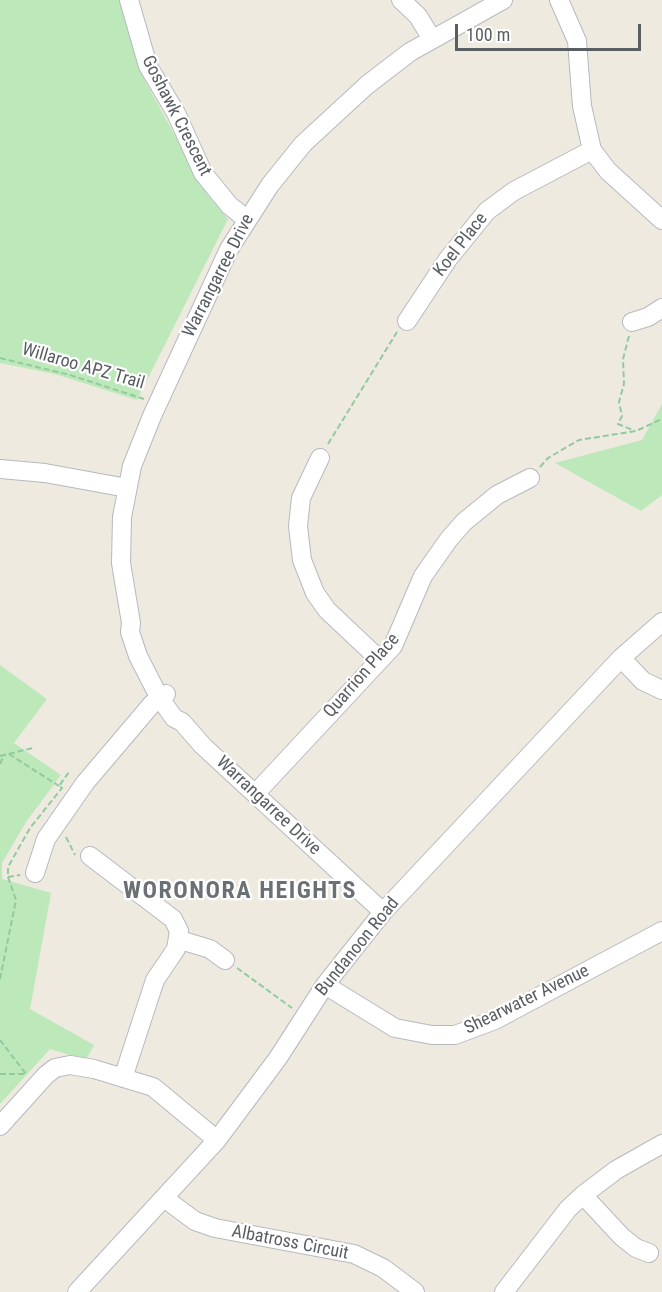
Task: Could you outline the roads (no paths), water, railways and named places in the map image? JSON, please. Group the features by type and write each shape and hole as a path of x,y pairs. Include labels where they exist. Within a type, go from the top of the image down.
{"street":[{"name":"Goshawk Crescent","path":"129,0 148,66 176,113 203,173 224,199 246,219"},
{"path":"401,0 418,16 432,39"},
{"name":"Warrangarree Drive","path":"383,912 203,746 163,695 137,630 131,623 121,563 122,517 127,488 140,443 215,277 246,219 284,166 322,125 367,85 432,39 503,0"},
{"path":"559,0 577,41 582,106 592,150 608,171 662,220"},
{"name":"Koel Place","path":"407,321 448,259 487,211 514,191 592,150"},
{"path":"632,322 648,317 662,308"},
{"path":"320,458 301,498 298,526 302,560 315,593 327,610 380,660"},
{"path":"0,469 45,473 127,488"},
{"name":"Quarrion Place","path":"255,794 380,660 400,634 423,576 449,539 464,522 497,495 530,478"},
{"name":"Bundanoon Road","path":"77,1292 217,1140 278,1058 325,985 383,912 621,658 662,622"},
{"path":"621,658 643,681 662,690"},
{"path":"35,873 46,839 86,783 163,695"},
{"path":"90,856 173,918 180,940 173,956 155,980 119,1078"},
{"name":"Shearwater Avenue","path":"325,985 395,1028 432,1035 455,1035 495,1020 662,931"},
{"path":"180,940 210,949 225,960"},
{"path":"0,1125 46,1075 55,1068 70,1065 94,1069 153,1087 217,1140"},
{"path":"504,1292 568,1209 615,1170 662,1144"},
{"path":"583,1195 622,1237 636,1248 648,1253"},
{"name":"Albatross Circuit","path":"164,1198 195,1221 215,1228 354,1254 383,1268 415,1292"}],"district":[{"name":"WORONORA HEIGHTS","path":"240,892"}]}
